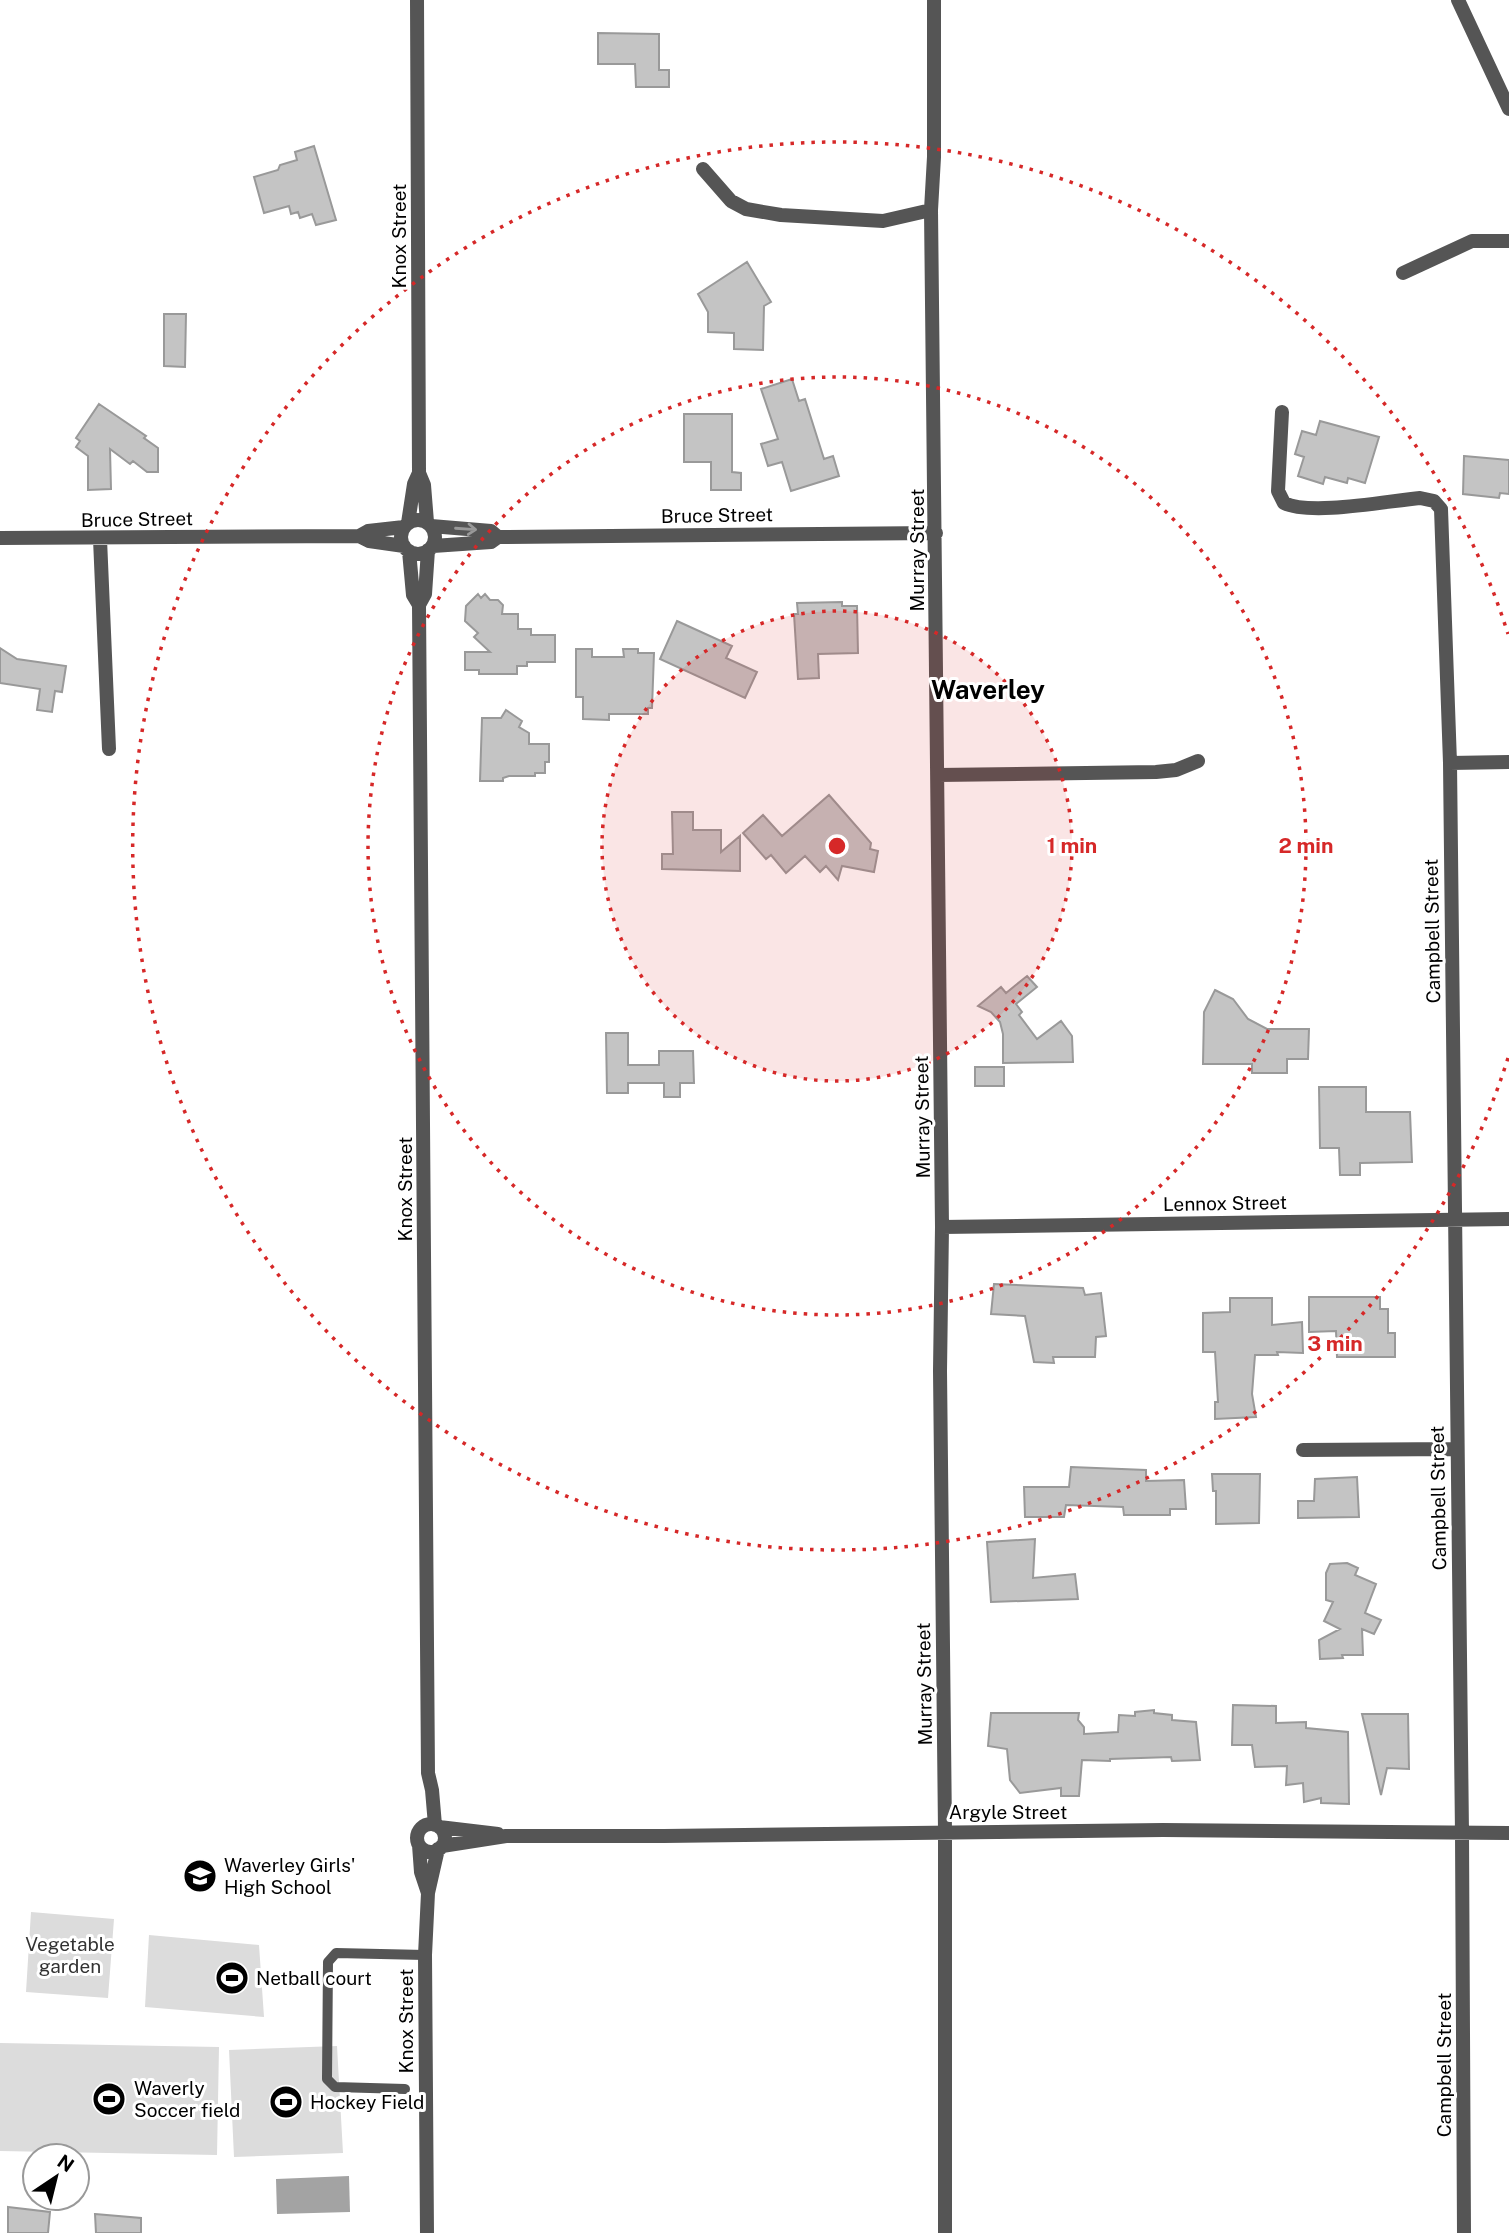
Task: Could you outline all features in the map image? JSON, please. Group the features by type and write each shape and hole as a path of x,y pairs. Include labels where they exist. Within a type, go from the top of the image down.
{"street":[{"name":"Knox Street","path":"417,0 419,473 424,485 429,524"},
{"name":"Murray Street","path":"934,0 932,210 942,1227 940,1371 945,1831 945,2233"},
{"path":"1458,0 1509,109"},
{"path":"703,169 731,201 746,209 781,215 883,221 932,210"},
{"path":"1404,273 1472,241 1509,241"},
{"name":"Campbell Street","path":"1282,412 1279,491 1284,503 1292,507 1325,507 1419,498 1434,501 1441,509 1450,763 1464,2233"},
{"name":"Knox Street","path":"406,525 419,473"},
{"path":"421,520 429,524 435,539 430,548 415,554 407,549 402,540 406,525 421,520"},
{"name":"Bruce Street","path":"429,524 491,531 498,537"},
{"name":"Bruce Street","path":"359,536 368,531 406,525"},
{"name":"Bruce Street","path":"430,548 491,542 498,537 936,533"},
{"name":"Bruce Street","path":"0,538 359,536 369,541 407,549"},
{"path":"100,539 109,749"},
{"name":"Knox Street","path":"419,604 425,594 430,548"},
{"name":"Knox Street","path":"407,549 413,594 419,604 428,1773 432,1790 433,1826"},
{"path":"938,775 1156,772 1176,770 1198,761"},
{"path":"1450,763 1509,762"},
{"name":"Lennox Street","path":"942,1227 1509,1219"},
{"path":"1303,1450 1456,1449"},
{"path":"433,1826 444,1836 440,1848 428,1851 419,1845 417,1834 433,1826"},
{"name":"Argyle Street","path":"433,1826 485,1831 506,1836"},
{"name":"Argyle Street","path":"440,1848 506,1836 1176,1830 1509,1833"},
{"name":"Knox Street","path":"419,1845 421,1872 428,1893"},
{"name":"Knox Street","path":"427,2233 425,1955 428,1893 440,1848"}],"lane":[{"path":"405,2089 335,2087 327,2078 328,1962 336,1953 425,1955"}],"green space":[{"name":"Vegetable garden","path":"31,1912 114,1919 108,1998 26,1992"},
{"path":"149,1935 259,1945 264,2017 145,2007"},
{"name":"Waverly Soccer field","path":"0,2043 219,2047 217,2155 91,2153 91,2142 21,2142 21,2151 0,2151"},
{"name":"Hockey Field","path":"337,2046 343,2153 234,2157 229,2050"}],"shaded area":[{"path":"349,2176 350,2212 277,2214 276,2179"}],"building":[{"path":"598,33 659,34 659,70 669,70 669,87 636,87 635,64 598,64"},
{"path":"314,146 336,220 316,225 312,214 300,218 298,212 291,214 289,206 264,213 254,177 278,170 280,165 297,160 295,152"},
{"path":"747,262 771,302 764,306 763,350 734,349 734,333 708,332 708,312 698,294"},
{"path":"164,314 186,314 185,367 164,366"},
{"path":"792,379 799,401 805,399 824,459 833,456 839,476 791,491 782,462 768,466 761,444 778,439 761,389"},
{"path":"99,404 146,436 144,438 158,448 158,472 147,472 133,461 130,464 110,449 111,489 88,490 88,456 76,447 80,441 76,438"},
{"path":"684,414 732,414 732,472 741,473 741,490 711,490 711,462 684,462"},
{"path":"1320,421 1379,437 1365,483 1348,478 1347,483 1325,477 1323,484 1298,476 1304,457 1295,454 1302,431 1316,435"},
{"path":"1464,456 1509,460 1509,494 1500,493 1499,498 1463,494"},
{"path":"478,594 481,598 485,594 490,600 498,600 503,605 502,614 518,614 518,629 531,629 531,635 555,635 555,662 527,662 527,666 517,666 517,674 479,674 479,670 465,670 465,652 490,652 474,637 478,633 465,621 466,606"},
{"path":"842,602 842,606 857,606 858,653 818,654 819,678 798,679 794,614 798,614 797,603"},
{"path":"677,621 732,646 726,658 757,672 745,698 660,659"},
{"path":"0,648 17,659 66,666 62,692 55,691 52,712 37,710 40,689 0,683"},
{"path":"576,649 592,649 592,657 624,657 623,649 654,653 652,708 648,708 648,714 609,714 609,720 583,719 583,697 576,697"},
{"path":"506,710 522,721 519,727 529,733 529,744 549,744 549,762 545,762 545,773 535,773 535,776 509,776 503,778 503,781 480,781 482,718 501,718"},
{"path":"829,795 871,843 870,849 878,851 874,872 842,866 838,880 826,866 820,872 805,856 786,873 771,855 766,859 743,833 763,815 782,836"},
{"path":"672,812 693,812 693,830 721,830 721,852 740,836 740,871 662,869 662,854 673,854"},
{"path":"1027,976 1037,987 1016,1004 1022,1012 1019,1015 1037,1039 1061,1021 1072,1036 1073,1062 1003,1063 1003,1034 1000,1022 991,1012 978,1006 1001,987 1006,993"},
{"path":"1215,990 1233,999 1248,1019 1267,1029 1309,1029 1308,1059 1287,1059 1287,1073 1252,1073 1252,1064 1203,1064 1204,1012"},
{"path":"606,1033 628,1033 628,1065 659,1065 659,1051 693,1051 694,1083 680,1083 680,1097 664,1097 664,1083 628,1083 628,1093 607,1093"},
{"path":"975,1067 1004,1067 1004,1086 975,1086"},
{"path":"1319,1087 1366,1087 1366,1112 1410,1112 1412,1162 1360,1163 1360,1175 1340,1175 1339,1148 1320,1148"},
{"path":"994,1284 1083,1288 1085,1295 1101,1293 1106,1336 1096,1337 1095,1357 1053,1357 1054,1363 1034,1362 1025,1316 991,1314"},
{"path":"1309,1297 1380,1297 1380,1309 1388,1309 1388,1333 1395,1333 1395,1357 1337,1357 1336,1331 1309,1332"},
{"path":"1230,1298 1272,1298 1272,1325 1302,1322 1303,1353 1255,1355 1252,1394 1256,1417 1215,1419 1215,1402 1218,1402 1215,1352 1203,1352 1203,1313 1230,1312"},
{"path":"1071,1467 1146,1470 1146,1481 1184,1480 1186,1509 1170,1509 1170,1515 1124,1515 1123,1507 1066,1505 1064,1517 1025,1517 1024,1487 1069,1487"},
{"path":"1212,1474 1260,1474 1259,1523 1216,1524 1216,1491 1213,1491"},
{"path":"1357,1477 1359,1517 1298,1518 1298,1501 1314,1501 1315,1479"},
{"path":"1035,1539 1033,1578 1075,1574 1078,1599 991,1602 987,1542"},
{"path":"1347,1563 1358,1568 1355,1575 1376,1584 1365,1613 1381,1620 1374,1634 1362,1629 1363,1655 1320,1659 1319,1640 1340,1629 1324,1621 1333,1602 1326,1600 1326,1573 1330,1564"},
{"path":"1233,1705 1276,1706 1276,1723 1306,1722 1306,1728 1348,1732 1349,1804 1321,1803 1321,1798 1304,1802 1303,1783 1286,1785 1287,1766 1255,1767 1252,1745 1232,1745"},
{"path":"1154,1710 1154,1713 1172,1715 1172,1720 1196,1722 1200,1760 1172,1761 1171,1757 1082,1760 1079,1796 1061,1796 1061,1788 1020,1793 1010,1780 1007,1749 988,1746 991,1713 1079,1713 1078,1720 1084,1727 1084,1734 1118,1732 1119,1715 1135,1716 1135,1712"},
{"path":"1362,1714 1408,1714 1409,1769 1387,1768 1381,1795"},
{"path":"8,2207 21,2209 21,2212 50,2212 48,2233 8,2233"},
{"path":"95,2214 141,2218 141,2233 96,2233"}],"place":[{"name":"Waverley Girls' High School","path":"200,1876"},
{"name":"Netball court","path":"232,1978"},
{"name":"Waverly Soccer field","path":"109,2099"},
{"name":"Hockey Field","path":"286,2102"}],"district":[{"name":"Waverley","path":"988,689"}]}
